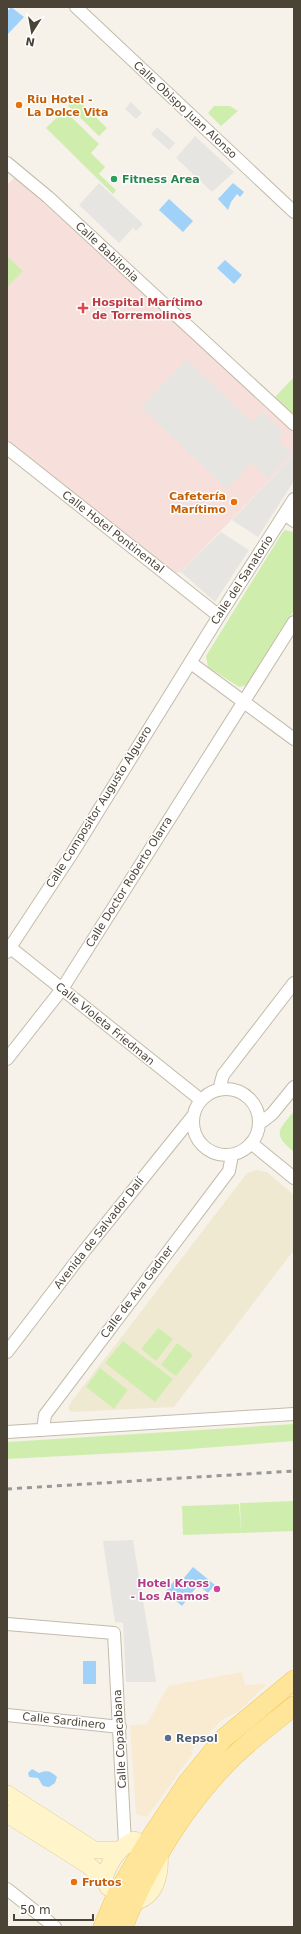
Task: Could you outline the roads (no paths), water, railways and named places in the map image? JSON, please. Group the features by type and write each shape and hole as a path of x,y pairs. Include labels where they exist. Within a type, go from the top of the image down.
{"main road":[{"path":"140,1850 164,1832 187,1783 223,1739 294,1680"},
{"path":"123,1927 131,1899 140,1850 164,1832 234,1756 294,1706"},
{"path":"103,1923 131,1899"},
{"path":"130,1927 131,1899"}],"street":[{"name":"Calle Obispo Juan Alonso","path":"76,7 294,212"},
{"name":"Calle Babilonia","path":"7,163 48,197 294,424"},
{"name":"Calle Hotel Pontinental","path":"7,448 219,616"},
{"name":"Calle del Sanatorio","path":"191,663 219,616 289,518 294,499"},
{"name":"Calle Doctor Roberto Olarra","path":"7,1059 62,989 243,700 294,622"},
{"path":"191,663 294,739"},
{"name":"Calle Compositor Augusto Alguero","path":"8,948 191,663"},
{"name":"Calle Violeta Friedman","path":"8,948 62,989 201,1100"},
{"path":"218,1090 223,1075 294,983"},
{"path":"259,1124 272,1114 294,1087"},
{"path":"229,1089 247,1097 254,1104 258,1114 259,1124 257,1134 252,1143 239,1153 232,1155 216,1154 202,1146 196,1137 193,1127 193,1116 201,1100 218,1090 229,1089"},
{"name":"Avenida de Salvador Dalí","path":"7,1352 85,1250 193,1116"},
{"path":"252,1143 294,1178"},
{"name":"Calle de Ava Gadner","path":"43,1430 45,1415 229,1171 232,1155"},
{"path":"7,1432 294,1414"},
{"name":"Calle Copacabana","path":"7,1624 114,1633 120,1728 140,1850"},
{"name":"Calle Sardinero","path":"7,1715 120,1728"},
{"path":"7,1794 94,1850 140,1850"},
{"path":"7,1814 88,1865 104,1879 108,1887 131,1899"},
{"path":"104,1879 107,1870 140,1850"},
{"path":"88,1865 96,1865 100,1861 101,1851"},
{"path":"9,1896 55,1927"}],"water":[{"path":"11,7 24,17 7,35 7,12"},
{"path":"233,183 244,192 240,197 237,194 231,202 228,210 218,199"},
{"path":"169,199 193,221 183,232 159,210"},
{"path":"225,260 242,275 234,284 217,268"},
{"path":"193,1567 215,1585 208,1593 198,1585 182,1606 165,1592 174,1581 179,1584"},
{"path":"83,1661 96,1661 96,1684 83,1684"},
{"path":"32,1769 39,1773 47,1771 53,1773 57,1777 55,1783 49,1787 43,1786 38,1778 29,1777 28,1773"}],"railway":[{"path":"7,1489 294,1471"}],"place":[{"name":"Riu Hotel - La Dolce Vita","path":"19,105"},
{"name":"Fitness Area","path":"114,179"},
{"name":"Hospital Marítimo de Torremolinos","path":"83,308"},
{"name":"Cafetería Marítimo","path":"234,502"},
{"name":"Hotel Kross - Los Alamos","path":"217,1589"},
{"name":"Repsol","path":"168,1738"},
{"name":"Frutos","path":"74,1882"}]}
